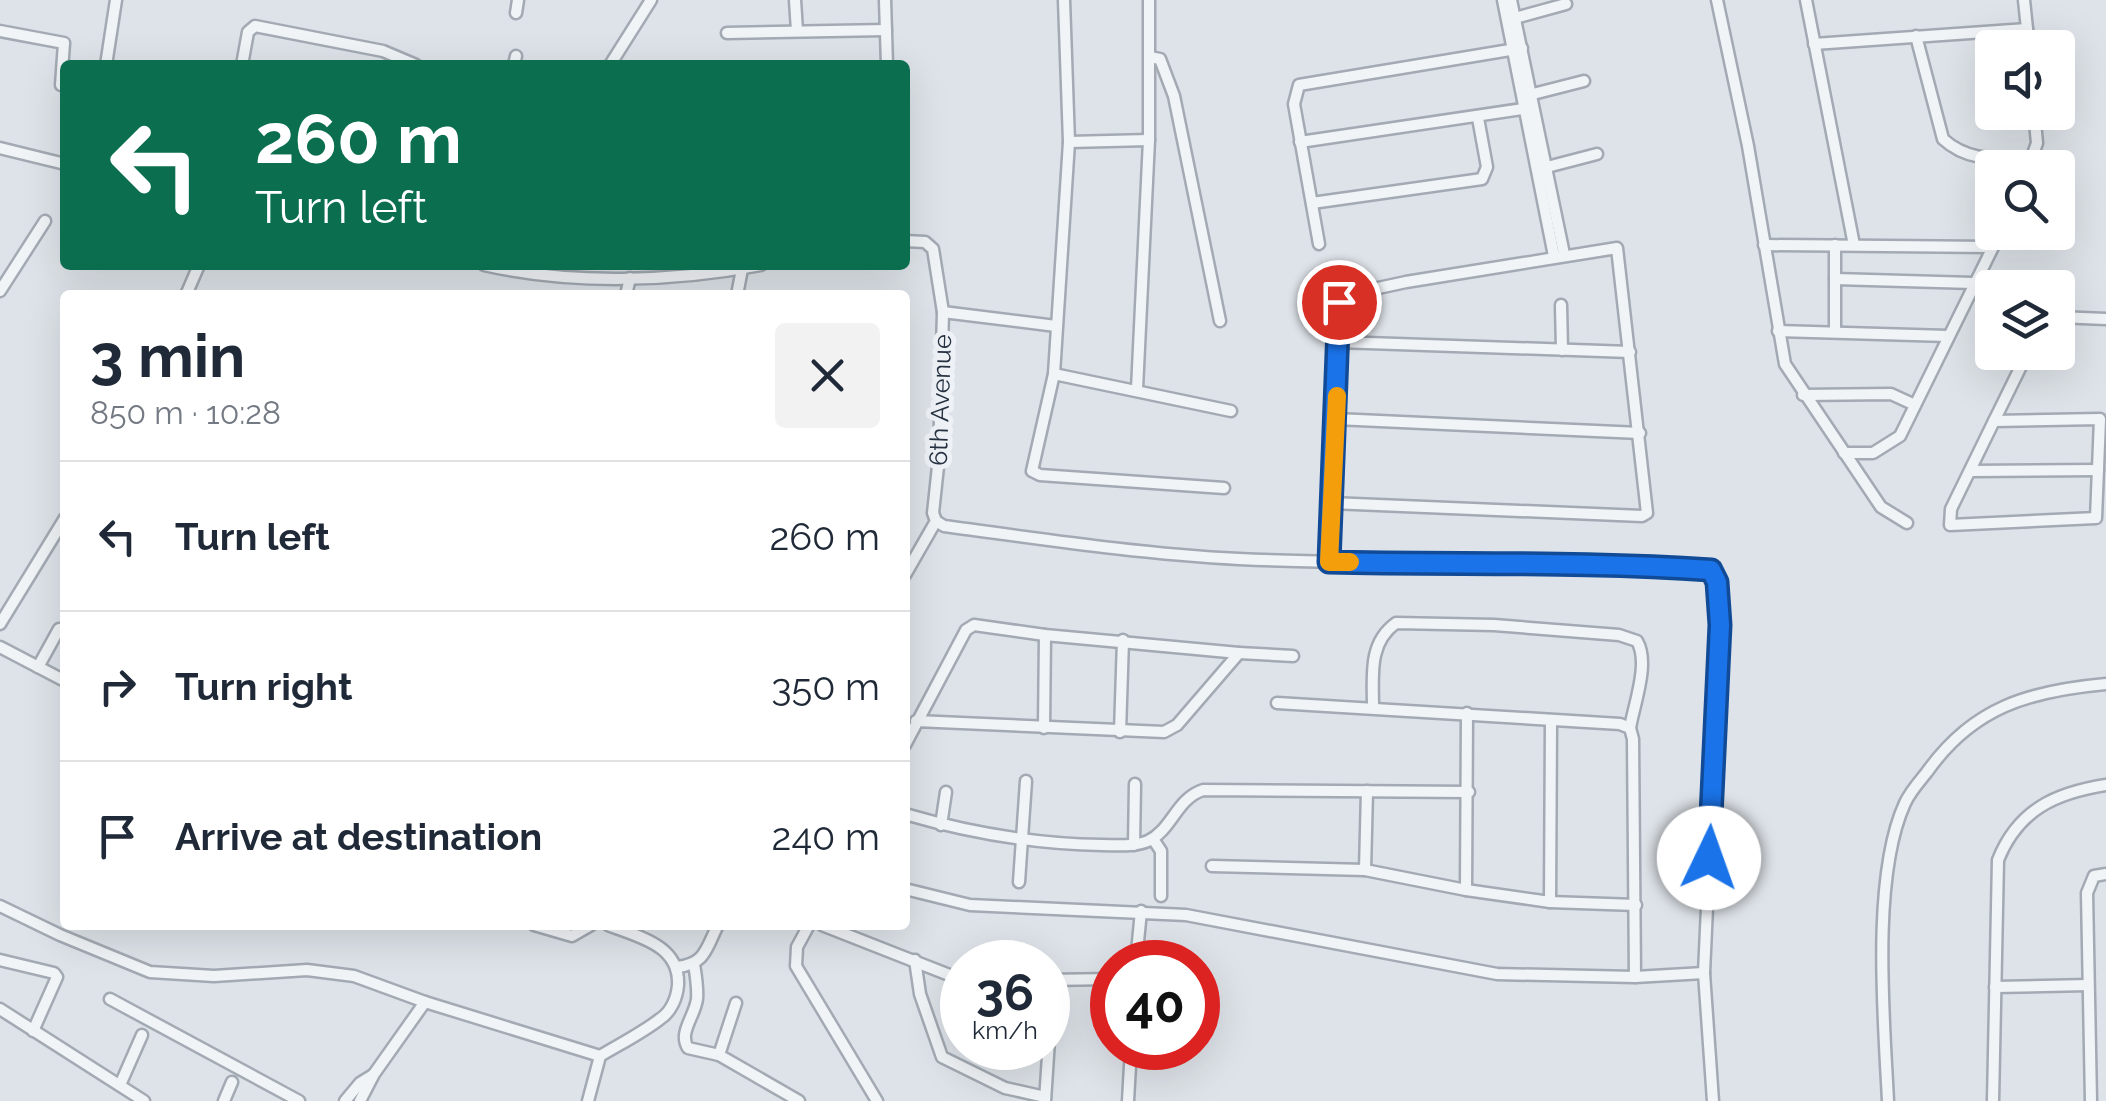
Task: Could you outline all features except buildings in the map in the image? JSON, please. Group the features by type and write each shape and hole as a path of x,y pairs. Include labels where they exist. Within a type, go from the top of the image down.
{"street":[{"path":"107,60 116,0"},
{"path":"616,60 651,0"},
{"path":"796,0 797,32"},
{"path":"885,0 887,60"},
{"path":"1064,0 1068,142 1054,374 1032,471 1040,475 1224,488"},
{"path":"1137,389 1148,140 1149,0"},
{"path":"1502,0 1533,94 1531,108 1547,167 1559,255"},
{"path":"1511,0 1559,255"},
{"path":"1717,0 1748,146 1784,364 1880,507 1907,523"},
{"path":"1806,0 1854,245"},
{"path":"1814,44 2027,28 2024,0"},
{"path":"1515,18 1566,4"},
{"path":"243,60 248,32 255,26 383,51 404,60"},
{"path":"726,33 886,30"},
{"path":"0,31 64,43 64,60"},
{"path":"1916,36 1942,139 1975,157"},
{"path":"1319,244 1294,104 1299,85 1518,48"},
{"path":"1150,56 1160,58 1165,66 1174,96 1220,321"},
{"path":"1533,94 1584,81"},
{"path":"1300,142 1531,108"},
{"path":"1312,203 1482,179 1487,167 1478,118"},
{"path":"1068,142 1148,140"},
{"path":"0,148 60,163"},
{"path":"1547,167 1597,154"},
{"path":"0,291 45,221"},
{"name":"6th Avenue","path":"910,241 933,248 944,312 940,457 932,514 936,521 910,565"},
{"path":"1764,244 1975,247"},
{"path":"1835,245 1835,332"},
{"path":"1329,562 1331,503 1339,342 1339,302 1346,293 1559,255 1610,247 1619,250 1648,508 1642,516 1331,503"},
{"path":"1844,453 1873,453 1900,436 1991,250"},
{"path":"540,270 630,278 730,270"},
{"path":"627,290 630,278"},
{"path":"1835,279 1973,283"},
{"path":"1561,305 1562,350"},
{"path":"944,312 1056,326"},
{"path":"2075,318 2106,319"},
{"path":"1778,330 1948,336"},
{"path":"1339,342 1630,352"},
{"path":"1994,421 2100,419 2101,517 1950,524 1950,508 2019,370"},
{"path":"1054,374 1230,412"},
{"path":"1803,394 1891,394 1914,405"},
{"path":"1336,419 1640,433"},
{"path":"1971,471 2098,470"},
{"path":"936,521 944,526 1134,552 1329,562 1548,566 1600,563 1711,570 1717,582 1720,625 1704,972 1713,1101"},
{"path":"0,624 60,526"},
{"path":"1372,707 1374,655 1386,631 1396,623 1494,624 1637,641 1642,649 1642,662 1630,728 1635,977"},
{"path":"910,734 966,630 974,625 1045,635 1293,656"},
{"path":"38,667 58,629"},
{"path":"1044,728 1045,635"},
{"path":"1120,732 1124,640"},
{"path":"0,647 60,678"},
{"path":"916,721 1120,732 1171,730 1239,653"},
{"path":"1888,1101 1883,920 1895,832 1906,800 1944,748 1983,716 2029,698 2106,684"},
{"path":"1277,704 1467,713 1620,724 1630,728"},
{"path":"1466,890 1467,713"},
{"path":"1550,902 1551,721"},
{"path":"1019,882 1026,780"},
{"path":"1134,845 1135,784"},
{"path":"1993,1101 1996,872 2004,845 2033,809 2074,791 2106,785"},
{"path":"910,816 1021,840 1134,845 1153,838 1183,802 1203,790 1469,792"},
{"path":"1364,870 1368,791"},
{"path":"941,825 946,792"},
{"path":"1153,838 1161,851 1161,896"},
{"path":"1212,866 1364,870 1550,902 1636,904"},
{"path":"2091,1101 2088,884 2094,876 2106,874"},
{"path":"910,890 970,905 1141,910 1230,922 1497,974 1635,977 1704,972"},
{"path":"0,906 118,961 160,975 328,971 600,1056"},
{"path":"1138,940 1141,910"},
{"path":"551,930 572,936 583,930"},
{"path":"588,1101 600,1056 667,1014 676,996 677,966 666,952 621,930"},
{"path":"677,966 700,960 715,930"},
{"path":"806,930 794,956 796,966 878,1101"},
{"path":"835,930 940,971"},
{"path":"0,960 57,977 33,1032"},
{"path":"915,960 920,994 942,1057 1006,1088 1045,1099 1046,1070"},
{"path":"694,964 697,1004 683,1041 688,1048 718,1056 799,1101"},
{"path":"1995,987 2088,985"},
{"path":"110,999 299,1101"},
{"path":"360,1101 424,1002"},
{"path":"718,1056 736,1003"},
{"path":"0,1010 144,1101"},
{"path":"120,1086 142,1035"},
{"path":"2089,1059 2106,1062"},
{"path":"1128,1101 1130,1070"},
{"path":"345,1101 374,1074"},
{"path":"224,1101 232,1082"}],"slow traffic":[{"path":"1337,396 1329,562 1350,562"}],"route":[{"path":"1339,302 1329,562 1559,566 1600,563 1711,570 1717,582 1720,625 1709,858"}]}
